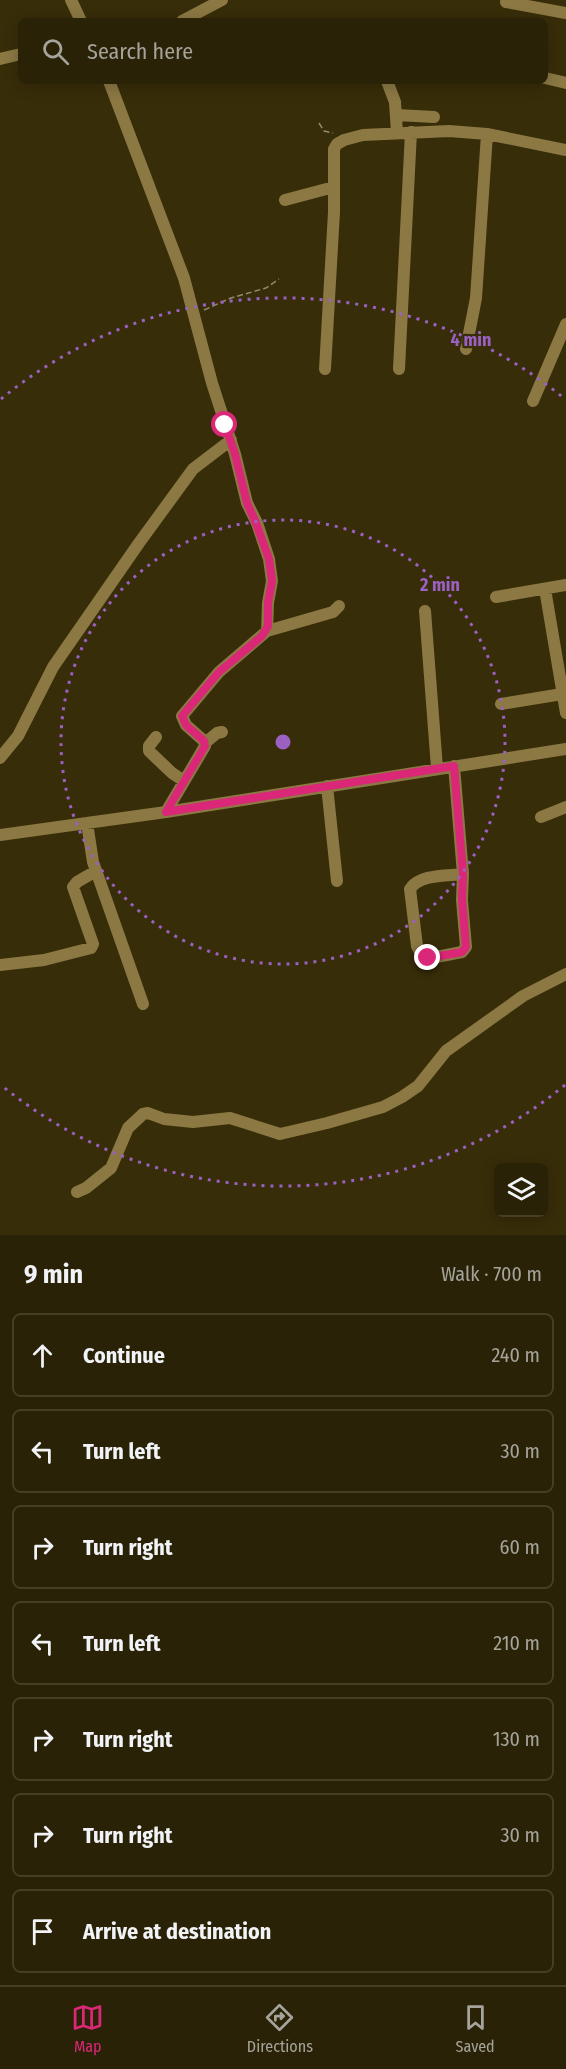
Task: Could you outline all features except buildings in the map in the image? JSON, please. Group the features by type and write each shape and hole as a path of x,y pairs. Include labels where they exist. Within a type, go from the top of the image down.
{"street":[{"path":"70,0 79,18"},
{"path":"188,18 222,0"},
{"path":"506,2 566,13"},
{"path":"0,59 18,55"},
{"path":"548,79 566,83"},
{"path":"111,84 171,242 195,314 212,383 231,440 247,503 269,559 272,581 267,631"},
{"path":"388,84 395,102 397,133"},
{"path":"397,115 434,117"},
{"path":"325,369 334,149 337,144 363,135 467,131 566,150"},
{"path":"399,369 411,132"},
{"path":"466,349 477,288 487,134"},
{"path":"285,200 334,187"},
{"path":"533,401 566,324"},
{"path":"2,754 18,736 53,667 139,543 193,469 231,440"},
{"path":"496,597 566,585"},
{"path":"545,589 566,713"},
{"path":"205,743 186,725 182,716 219,672 267,631 333,612 339,606"},
{"path":"424,611 437,768"},
{"path":"501,704 562,694"},
{"path":"166,812 205,743 217,733 222,732"},
{"path":"156,737 149,746 149,751 184,781"},
{"path":"0,835 166,812 566,749"},
{"path":"454,766 463,874 462,900 466,947 462,952 426,959 417,946 410,889 413,883 420,879 463,874"},
{"path":"327,786 337,881"},
{"path":"541,817 566,807"},
{"path":"87,823 96,871 143,1004"},
{"path":"0,965 44,960 91,948 93,944 73,887 77,882 96,871"},
{"path":"76,1192 86,1188 111,1168 128,1128 143,1114 193,1122 230,1118 280,1134 383,1107 418,1086 446,1051 523,996 566,974"}],"path":[{"path":"319,123 324,131 336,133"},
{"path":"195,314 231,297 266,288 279,279"}],"route":[{"path":"225,425 247,503 269,559 272,581 268,603 268,626 262,636 203,688 184,712 183,721 204,741 205,746 166,812 454,766 464,883 462,900 466,947 462,952 428,958"}]}
